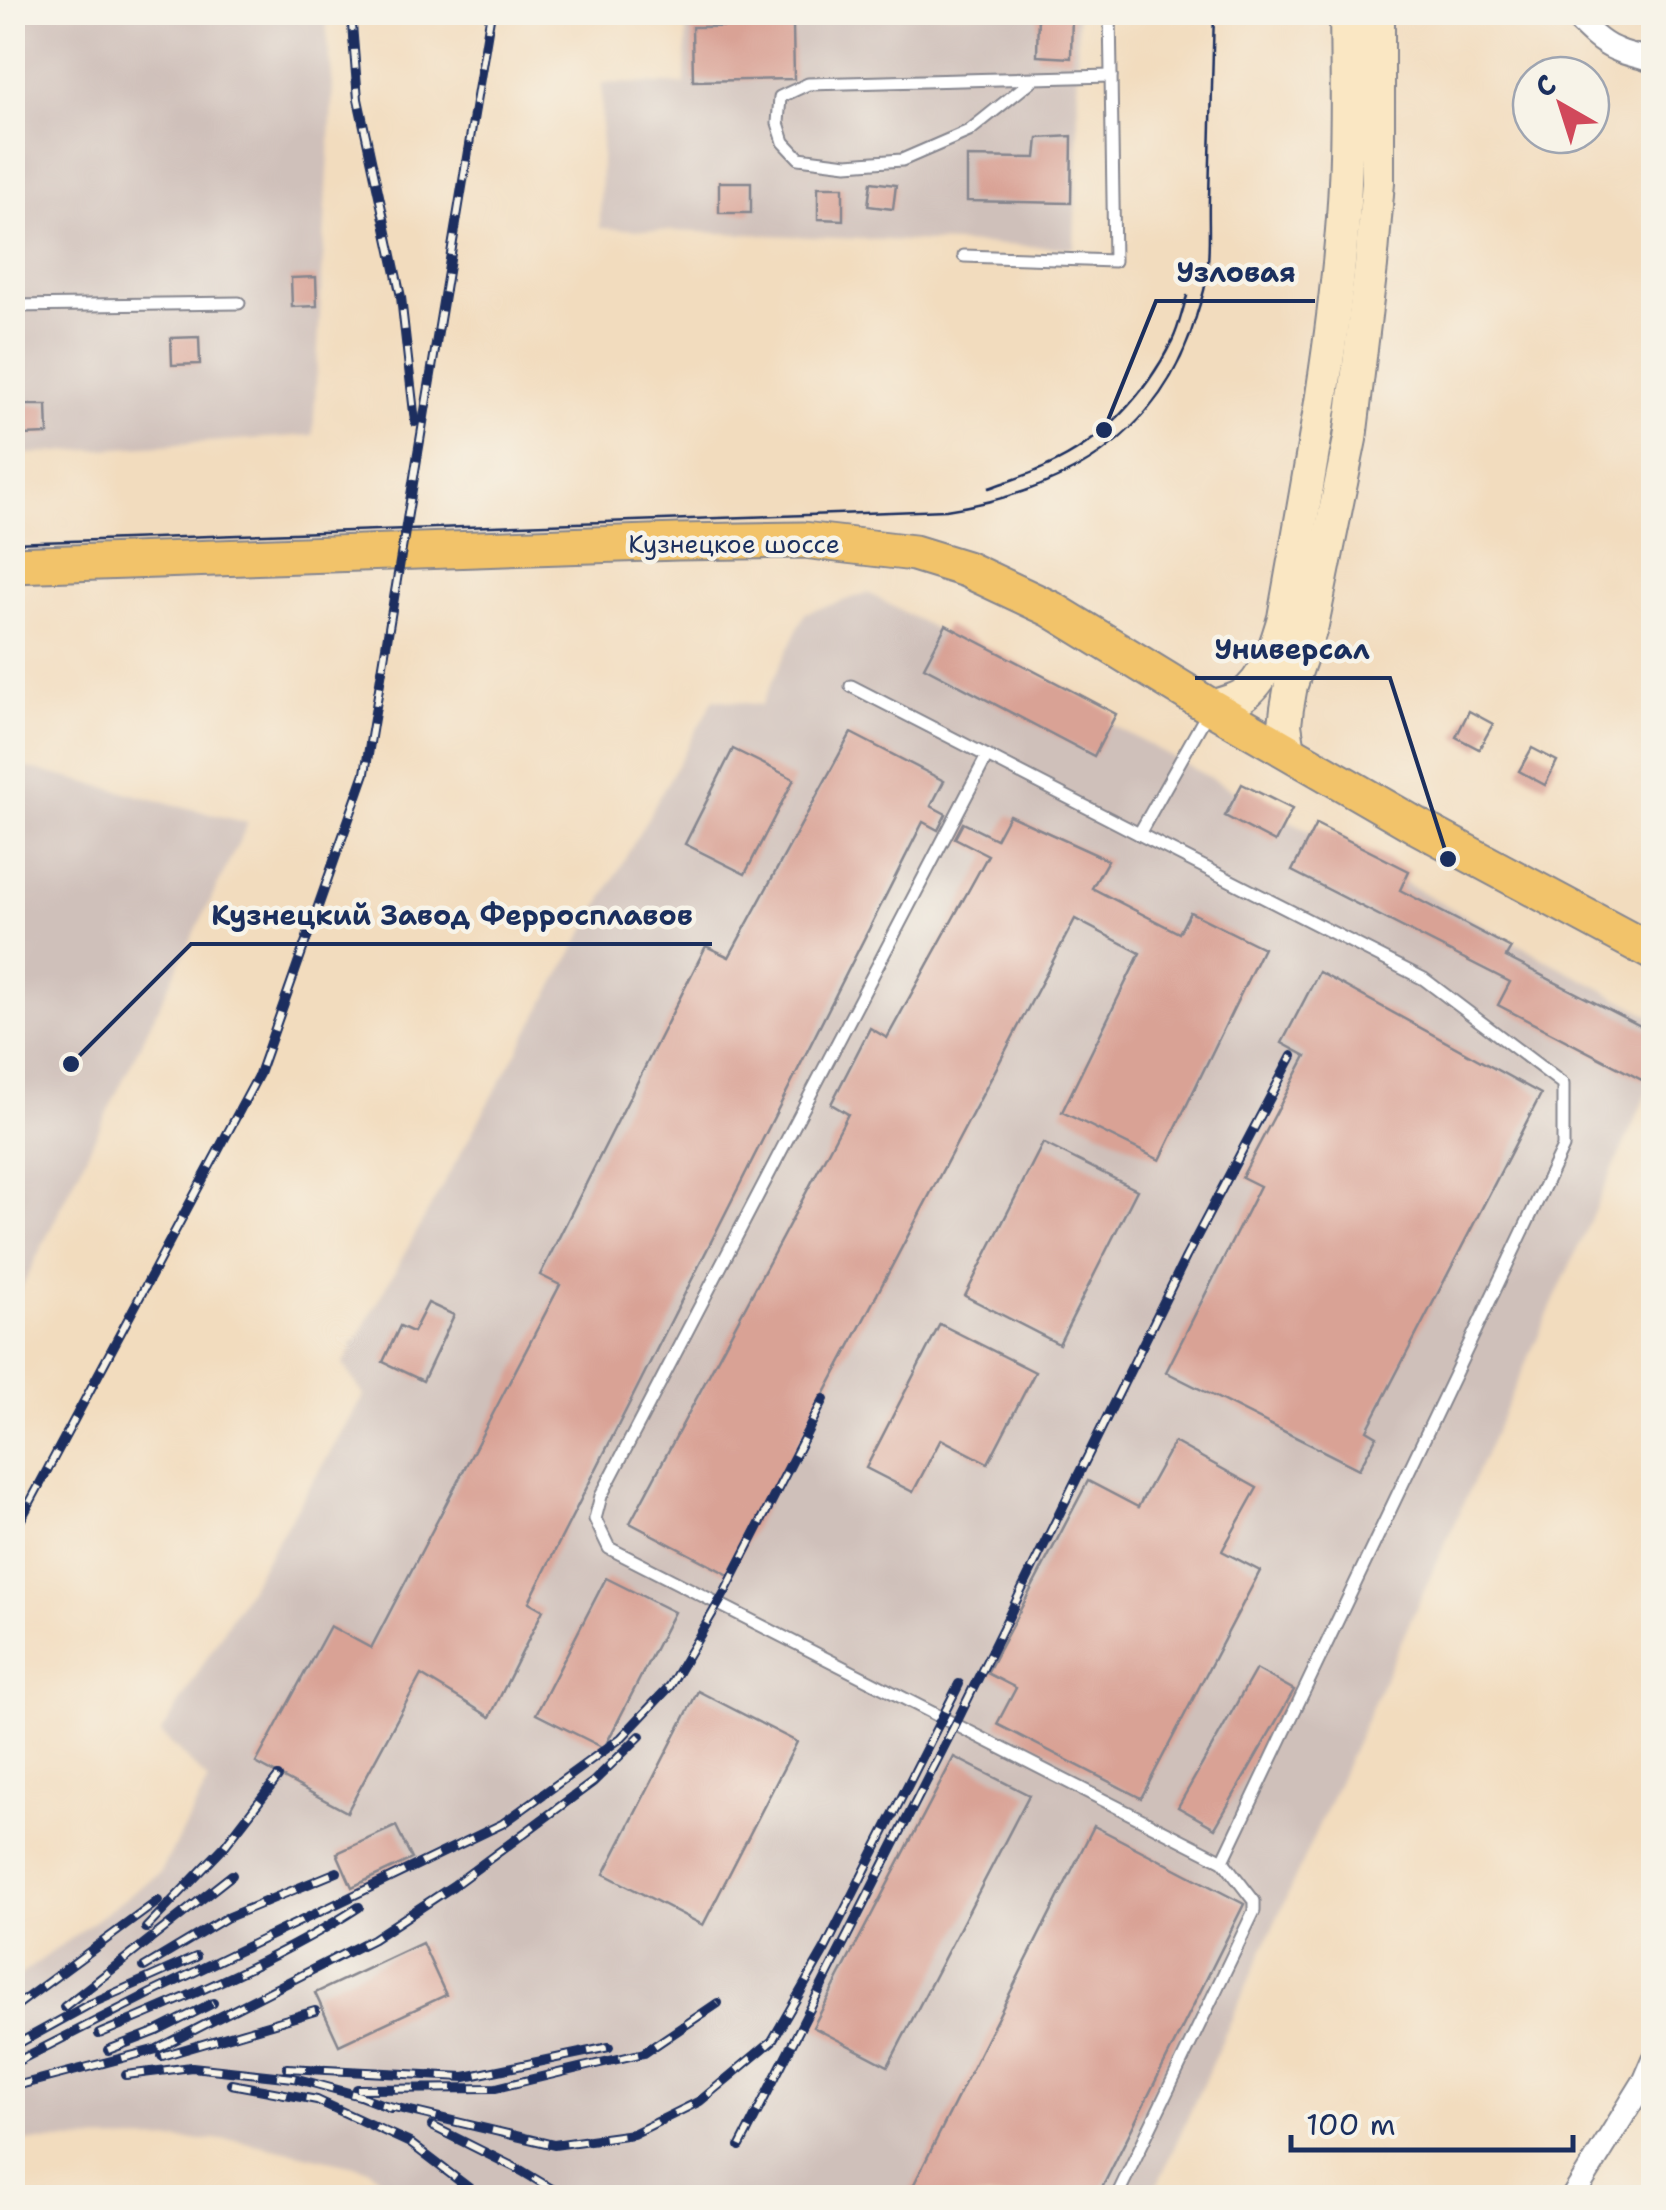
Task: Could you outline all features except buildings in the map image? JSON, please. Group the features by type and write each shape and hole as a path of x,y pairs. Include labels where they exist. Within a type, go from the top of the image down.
{"main road":[{"path":"1211,707 1241,696 1256,682 1284,618 1321,394 1343,220 1346,12"},
{"path":"1289,751 1286,708 1312,625 1350,438 1372,266 1378,182 1378,12"},
{"name":"Кузнецкое шоссе","path":"12,565 802,540 914,553 966,569 1051,609 1418,826 1654,953"}],"street":[{"path":"1570,12 1614,49 1654,62"},
{"path":"1572,2198 1654,2059"}],"lane":[{"path":"964,256 1114,261 1110,12"},
{"path":"1035,78 969,132 902,160 847,164 799,158 784,142 778,123 780,98 808,84 1035,78 1111,76"},
{"path":"12,306 239,302"},
{"path":"851,686 1424,979 1563,1084 1563,1148 1223,1861"},
{"path":"1139,834 1211,707"},
{"path":"987,756 601,1496 595,1519 608,1548 1223,1861 1254,1900 1254,1911 1116,2198"}],"shaded area":[{"path":"13,13 325,13 333,86 313,435 13,455"},
{"path":"687,13 1077,13 1074,248 600,228 602,83 685,84"},
{"path":"868,593 1653,1017 1653,1080 1152,2197 400,2198 369,2169 236,2140 13,2141 12,1981 160,1873 209,1781 161,1734 364,1396 343,1364 714,699 761,705 805,613"},
{"path":"12,764 248,823 13,1306"}],"tram line":[{"path":"12,543 946,510 1030,489 1068,473 1133,426 1159,395 1180,359 1196,317 1208,259 1214,12"},
{"path":"989,488 1067,456 1104,430 1136,398 1161,361 1187,296"}],"railway":[{"path":"351,12 358,99 401,297 415,422"},
{"path":"12,1536 259,1074 365,773 491,12"},
{"path":"740,2146 956,1723 1186,1257 1292,1056"},
{"path":"12,2064 502,1824 621,1738 670,1686 725,1592 824,1399"},
{"path":"381,2104 554,2145 633,2134 700,2101 772,2041 825,1949 959,1684"},
{"path":"12,2087 157,2049 373,1939 453,1886 593,1782 640,1736"},
{"path":"146,1928 224,1847 278,1777"},
{"path":"144,1967 226,1918 337,1872"},
{"path":"64,2007 232,1875"},
{"path":"12,2009 158,1901"},
{"path":"99,2034 265,1960 359,1907"},
{"path":"12,2047 90,2004 196,1957"},
{"path":"108,2050 213,2003"},
{"path":"357,2089 496,2088 644,2053 718,2003"},
{"path":"162,2056 315,2011"},
{"path":"287,2068 465,2077 609,2047"},
{"path":"126,2075 192,2067 294,2078 391,2108"},
{"path":"231,2084 317,2100 410,2143 482,2198"},
{"path":"432,2126 567,2198"}],"place":[{"name":"Узловая","path":"1104,430"},
{"name":"Универсал","path":"1448,859"},
{"name":"Кузнецкий Завод Ферросплавов","path":"71,1064"}]}
